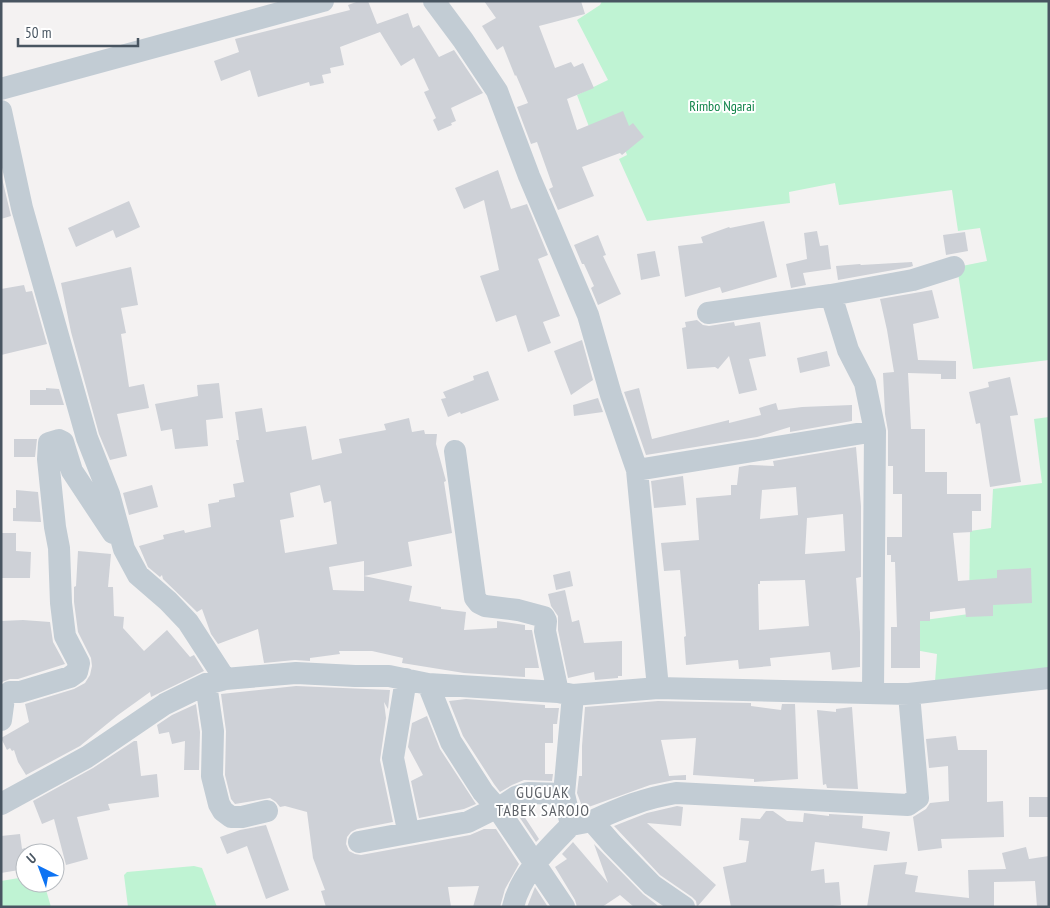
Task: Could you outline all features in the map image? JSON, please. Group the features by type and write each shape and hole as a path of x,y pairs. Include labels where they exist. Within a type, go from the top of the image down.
{"street":[{"path":"1,89 323,1"},
{"path":"434,1 497,91 529,176 588,315 611,395 637,470 658,688"},
{"path":"1,112 22,208 87,438 109,494 124,549"},
{"path":"708,313 831,295 913,280 954,267"},
{"path":"831,295 848,350 865,383 875,431 873,692"},
{"path":"637,470 875,431"},
{"path":"1,720 4,698 10,692 20,692 70,677 79,668 79,663 65,636 61,604 59,548 48,459 50,443 59,440 63,442 87,438"},
{"path":"63,442 72,471 124,549 138,575 168,601 188,622 215,682 212,776 219,804 223,811 231,817 242,817 267,811"},
{"path":"455,451 475,598 485,606 518,610 544,617 546,621 545,631 566,694 564,794 582,823 612,844 652,885 684,907"},
{"path":"2,801 87,757 165,704 215,682 296,673 389,676 428,684 566,694 658,688 910,694 1049,678"},
{"path":"406,679 393,758 407,825 406,832"},
{"path":"428,684 452,742 483,792 498,809 564,907"},
{"path":"513,907 534,864 582,823 645,799 676,793 908,805 918,798 910,694"},
{"path":"359,842 468,822 498,809 516,797 528,793 564,794"}],"green space":[{"name":"Rimbo Ngarai","path":"602,1 1049,1 1049,360 973,369 957,267 987,261 980,228 958,231 952,190 839,205 835,183 789,192 790,203 647,221 619,159 627,155 616,125 591,132 577,95 608,80 577,20 600,5"},
{"path":"1049,417 1049,676 935,682 937,654 915,650 917,621 969,614 970,531 991,528 993,489 1042,483 1034,419"},
{"path":"194,866 202,868 217,907 128,907 124,875 127,872"},
{"path":"15,879 15,893 47,893 51,907 1,907 1,881"}],"building":[{"path":"359,1 368,1 377,24 408,13 413,28 419,25 439,57 454,50 483,93 451,108 456,121 451,123 452,125 438,131 433,120 436,118 424,92 429,90 414,58 401,66 380,32 340,47 344,65 330,68 331,73 322,75 324,83 310,86 309,82 258,97 250,70 221,81 214,61 239,52 235,39 350,10 348,5"},
{"path":"484,1 581,1 585,14 539,26 555,68 571,62 574,67 583,63 594,88 567,99 577,130 623,111 629,126 633,123 644,137 622,155 620,153 582,167 594,196 558,210 549,189 553,187 537,142 531,144 517,107 528,103 503,46 497,50 482,26 496,18"},
{"path":"498,170 511,209 527,204 548,255 538,259 560,316 543,322 551,343 528,352 516,315 496,322 480,276 499,270 484,200 464,209 455,188"},
{"path":"1,174 11,216 1,219"},
{"path":"129,201 140,227 116,238 113,230 76,247 68,228"},
{"path":"764,221 777,277 722,293 720,287 685,297 678,246 703,243 701,237 729,227"},
{"path":"817,231 820,246 828,245 831,269 803,273 806,285 791,288 786,264 807,259 804,233"},
{"path":"965,232 968,251 946,255 943,235"},
{"path":"598,235 606,255 603,256 621,294 598,305 591,288 594,286 574,245"},
{"path":"655,251 660,276 641,280 637,254"},
{"path":"912,262 913,266 910,267 838,280 836,266"},
{"path":"131,267 138,305 121,308 126,333 121,334 129,387 144,384 149,408 117,414 127,456 110,460 99,434 71,332 61,283"},
{"path":"24,285 26,292 32,291 47,344 1,355 1,289"},
{"path":"932,290 939,318 913,324 918,360 956,361 956,379 941,379 941,374 908,373 911,429 925,429 925,472 947,472 947,494 981,494 981,511 972,511 972,532 953,533 958,581 997,578 997,570 1031,568 1032,603 993,605 993,616 966,617 965,608 930,612 930,621 920,621 920,668 891,668 891,627 897,627 895,562 891,562 891,555 887,555 887,537 902,537 902,494 893,494 893,466 888,466 888,431 885,414 883,373 894,372 880,299"},
{"path":"697,320 703,325 709,326 734,322 735,326 760,322 766,356 749,359 757,390 739,394 729,356 718,369 715,367 687,369 682,328 686,327 685,322"},
{"path":"582,340 593,380 571,395 554,351"},
{"path":"827,351 830,366 800,373 797,358"},
{"path":"488,371 499,400 448,417 441,399 446,398 443,392 474,380 473,376"},
{"path":"1010,377 1018,415 1010,416 1021,482 990,487 980,423 976,424 969,392 989,387 988,382"},
{"path":"219,383 223,418 206,420 208,446 175,449 172,429 161,431 155,404 198,396 197,385"},
{"path":"46,388 59,389 64,405 30,405 30,390 46,390"},
{"path":"639,388 652,439 729,420 729,423 761,415 759,408 776,403 778,410 852,405 852,421 790,432 790,427 757,437 646,455 624,392"},
{"path":"598,398 603,412 574,416 573,405"},
{"path":"262,408 266,432 306,426 312,460 342,453 339,439 386,430 384,424 409,418 412,432 424,430 425,434 437,434 436,444 446,481 444,482 452,533 408,542 412,566 364,576 412,586 409,601 441,607 441,609 466,612 464,630 497,628 497,621 525,625 525,630 532,630 539,668 525,668 525,677 464,673 402,663 403,658 372,651 339,651 340,654 310,658 310,661 295,660 264,663 258,629 218,644 211,634 202,609 197,612 163,579 162,575 160,577 148,567 139,546 164,539 163,535 184,530 185,533 211,527 208,504 235,497 233,484 244,482 236,440 239,440 235,412","holes":["320,485 324,503 331,501 337,544 285,553 280,520 294,517 290,493","364,561 364,591 333,590 329,567"]},
{"path":"14,439 37,439 35,457 14,457"},
{"path":"856,447 861,506 861,577 856,578 860,632 860,667 832,670 830,652 770,658 771,666 739,669 738,660 686,665 684,637 686,636 680,570 664,571 661,543 699,540 696,498 731,495 731,485 737,485 739,467 750,465 774,466 773,461","holes":["796,487 798,515 760,519 762,490","843,514 845,551 805,554 807,518","805,580 809,626 759,630 758,584 760,584 760,581"]},
{"path":"683,476 686,505 654,508 651,481"},
{"path":"152,485 158,507 129,515 123,493"},
{"path":"16,490 38,492 41,522 13,521 13,508 16,508"},
{"path":"1,533 16,533 16,551 31,552 30,578 1,578"},
{"path":"78,551 111,554 108,587 113,587 114,616 124,617 123,628 144,651 167,630 190,657 194,655 204,671 151,697 150,692 80,746 26,775 18,762 14,750 12,751 10,748 7,750 1,738 29,722 25,704 74,689 85,683 90,675 91,658 78,632 74,602"},
{"path":"570,571 573,586 556,590 553,575"},
{"path":"565,590 572,622 579,620 584,643 622,641 622,676 595,680 594,672 568,678 558,630 558,616 551,606 548,594"},
{"path":"1,621 50,622 53,642 65,664 18,679 2,682"},
{"path":"296,686 390,690 388,709 384,702 386,718 380,760 393,822 357,829 351,832 347,837 346,844 349,851 361,855 470,835 484,829 496,829 519,864 505,889 500,907 473,907 479,886 448,887 451,907 326,907 321,891 325,890 313,858 307,812 285,806 280,807 270,798 235,804 231,799 225,775 226,731 221,694"},
{"path":"466,699 545,705 545,708 559,708 557,724 553,724 553,743 545,743 545,774 553,774 552,781 524,780 500,792 463,736 449,701"},
{"path":"658,701 751,703 751,706 781,710 782,704 795,704 798,779 754,782 754,779 693,775 696,738 661,740 669,776 686,775 686,780 674,780 650,785 583,809 577,793 579,776 582,776 585,707"},
{"path":"196,704 200,732 199,770 184,770 185,741 172,744 169,732 159,734 157,725 172,715"},
{"path":"852,707 858,789 827,788 826,784 823,785 817,710 836,712 836,709"},
{"path":"427,716 440,749 476,804 464,809 419,818 411,781 423,775 408,747 412,723"},
{"path":"956,736 958,750 987,750 987,802 1003,801 1004,837 941,839 942,848 918,851 913,817 926,809 930,803 949,801 948,766 929,768 926,739"},
{"path":"134,741 137,741 141,776 157,774 159,797 108,804 110,810 77,817 88,859 66,865 65,843 60,843 54,819 42,824 33,801 93,768"},
{"path":"1029,797 1049,797 1049,817 1029,817"},
{"path":"677,806 683,807 681,826 647,823 716,885 697,907 696,901 692,897 660,875 614,826 647,813"},
{"path":"766,811 773,811 787,821 803,822 804,813 829,816 829,814 863,816 862,828 890,832 887,851 815,842 811,871 824,869 825,883 839,882 841,905 824,907 731,907 723,867 746,862 749,841 739,840 741,818 760,819"},
{"path":"522,813 539,839 536,842 518,815"},
{"path":"266,825 289,890 266,899 247,846 227,854 220,837 240,830"},
{"path":"20,834 21,843 15,843 15,871 1,873 1,836"},
{"path":"573,842 608,883 594,844 658,907 634,907 620,895 602,907 577,907 575,900 555,867 567,859 562,854"},
{"path":"1026,847 1029,859 1049,856 1049,907 1037,907 1035,881 994,882 994,907 867,907 874,865 907,862 905,874 918,876 915,892 969,898 968,870 1006,869 1002,853"},
{"path":"535,887 548,907 527,907"}],"district":[{"name":"GUGUAK TABEK SAROJO","path":"543,801"}]}
